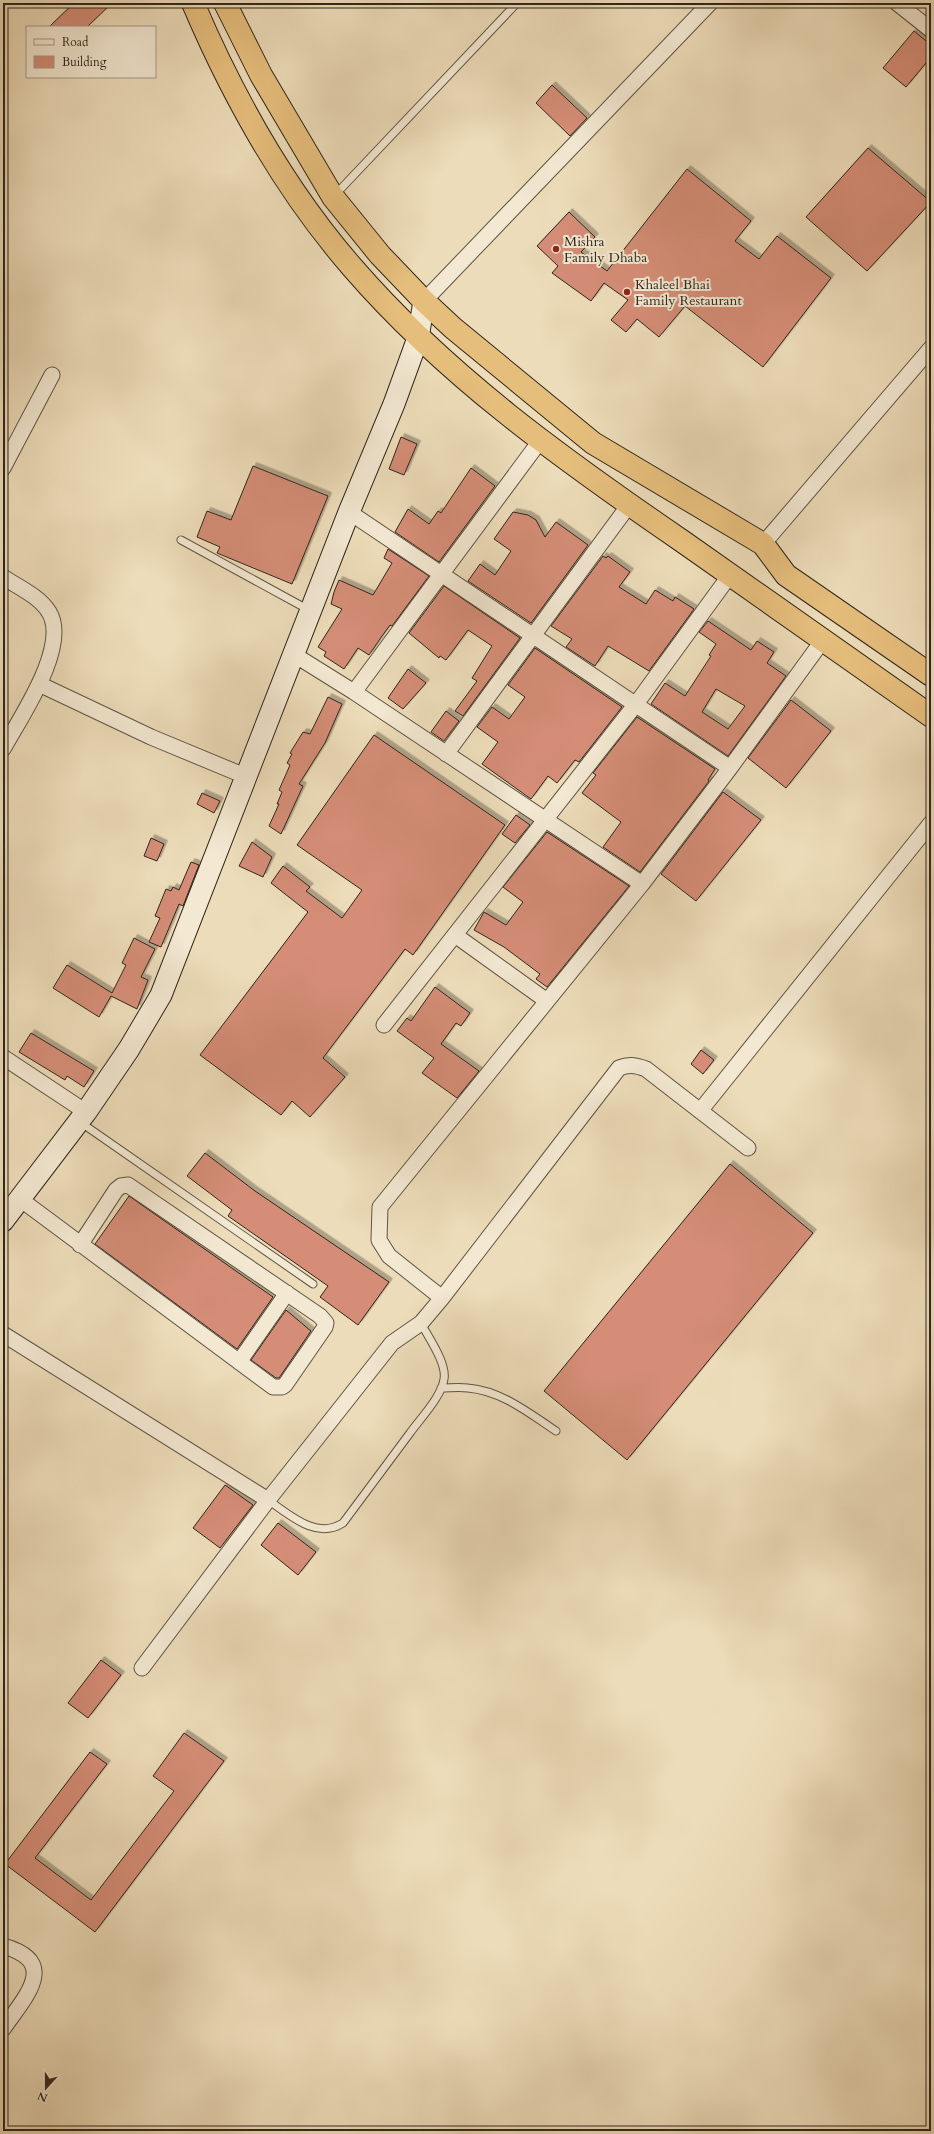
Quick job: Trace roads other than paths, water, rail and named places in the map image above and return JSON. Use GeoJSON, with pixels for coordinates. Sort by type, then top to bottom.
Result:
{"type":"FeatureCollection","features":[{"type":"Feature","properties":{"kind":"highway"},"geometry":{"type":"LineString","coordinates":[[193,3],[231,86],[293,191],[351,267],[418,338],[540,441],[931,716]]}},
{"type":"Feature","properties":{"kind":"highway"},"geometry":{"type":"LineString","coordinates":[[225,3],[261,75],[332,197],[380,255],[424,301],[454,328],[593,443],[763,544],[786,575],[931,675]]}},
{"type":"Feature","properties":{"kind":"main road"},"geometry":{"type":"LineString","coordinates":[[3,1221],[82,1116],[129,1049],[160,995],[349,512],[394,404],[418,338],[424,301]]}},
{"type":"Feature","properties":{"kind":"street"},"geometry":{"type":"LineString","coordinates":[[424,301],[710,3]]}},
{"type":"Feature","properties":{"kind":"street"},"geometry":{"type":"LineString","coordinates":[[897,3],[931,30]]}},
{"type":"Feature","properties":{"kind":"street"},"geometry":{"type":"LineString","coordinates":[[763,544],[931,348]]}},
{"type":"Feature","properties":{"kind":"street"},"geometry":{"type":"LineString","coordinates":[[3,468],[52,375]]}},
{"type":"Feature","properties":{"kind":"street"},"geometry":{"type":"LineString","coordinates":[[354,692],[440,573],[540,441]]}},
{"type":"Feature","properties":{"kind":"street"},"geometry":{"type":"LineString","coordinates":[[446,754],[630,505]]}},
{"type":"Feature","properties":{"kind":"street"},"geometry":{"type":"LineString","coordinates":[[349,512],[730,768]]}},
{"type":"Feature","properties":{"kind":"street"},"geometry":{"type":"LineString","coordinates":[[384,1024],[636,704],[730,574]]}},
{"type":"Feature","properties":{"kind":"street"},"geometry":{"type":"LineString","coordinates":[[3,577],[39,600],[49,612],[53,622],[51,652],[39,684],[3,749]]}},
{"type":"Feature","properties":{"kind":"street"},"geometry":{"type":"LineString","coordinates":[[442,1298],[389,1256],[379,1240],[380,1207],[642,884],[730,768],[823,640]]}},
{"type":"Feature","properties":{"kind":"street"},"geometry":{"type":"LineString","coordinates":[[293,654],[354,692],[642,884]]}},
{"type":"Feature","properties":{"kind":"street"},"geometry":{"type":"LineString","coordinates":[[39,684],[151,737],[245,776]]}},
{"type":"Feature","properties":{"kind":"street"},"geometry":{"type":"LineString","coordinates":[[700,1111],[931,823]]}},
{"type":"Feature","properties":{"kind":"street"},"geometry":{"type":"LineString","coordinates":[[455,935],[546,1001]]}},
{"type":"Feature","properties":{"kind":"street"},"geometry":{"type":"LineString","coordinates":[[3,1057],[82,1116]]}},
{"type":"Feature","properties":{"kind":"street"},"geometry":{"type":"LineString","coordinates":[[142,1668],[268,1500],[392,1343],[421,1323],[442,1298],[619,1068],[628,1064],[646,1069],[748,1148]]}},
{"type":"Feature","properties":{"kind":"street"},"geometry":{"type":"LineString","coordinates":[[20,1199],[80,1245],[274,1387],[282,1387],[326,1323],[324,1319],[287,1293],[128,1185],[121,1186],[116,1190],[80,1245]]}},
{"type":"Feature","properties":{"kind":"street"},"geometry":{"type":"LineString","coordinates":[[239,1362],[287,1293]]}},
{"type":"Feature","properties":{"kind":"street"},"geometry":{"type":"LineString","coordinates":[[3,1334],[268,1500]]}},
{"type":"Feature","properties":{"kind":"street"},"geometry":{"type":"LineString","coordinates":[[3,1946],[24,1954],[32,1962],[34,1970],[32,1986],[3,2029]]}},
{"type":"Feature","properties":{"kind":"lane"},"geometry":{"type":"LineString","coordinates":[[332,197],[517,3]]}},
{"type":"Feature","properties":{"kind":"lane"},"geometry":{"type":"LineString","coordinates":[[181,540],[311,612]]}},
{"type":"Feature","properties":{"kind":"lane"},"geometry":{"type":"LineString","coordinates":[[82,1116],[313,1284]]}},
{"type":"Feature","properties":{"kind":"lane"},"geometry":{"type":"LineString","coordinates":[[268,1500],[302,1523],[314,1528],[335,1528],[343,1523],[428,1410],[441,1388],[444,1379],[444,1371],[439,1356],[421,1323]]}},
{"type":"Feature","properties":{"kind":"lane"},"geometry":{"type":"LineString","coordinates":[[441,1388],[468,1388],[491,1393],[509,1400],[556,1431]]}},
{"type":"Feature","properties":{"kind":"place","name":"Mishra Family Dhaba"},"geometry":{"type":"Point","coordinates":[556,249]}},
{"type":"Feature","properties":{"kind":"place","name":"Khaleel Bhai Family Restaurant"},"geometry":{"type":"Point","coordinates":[627,292]}}]}
